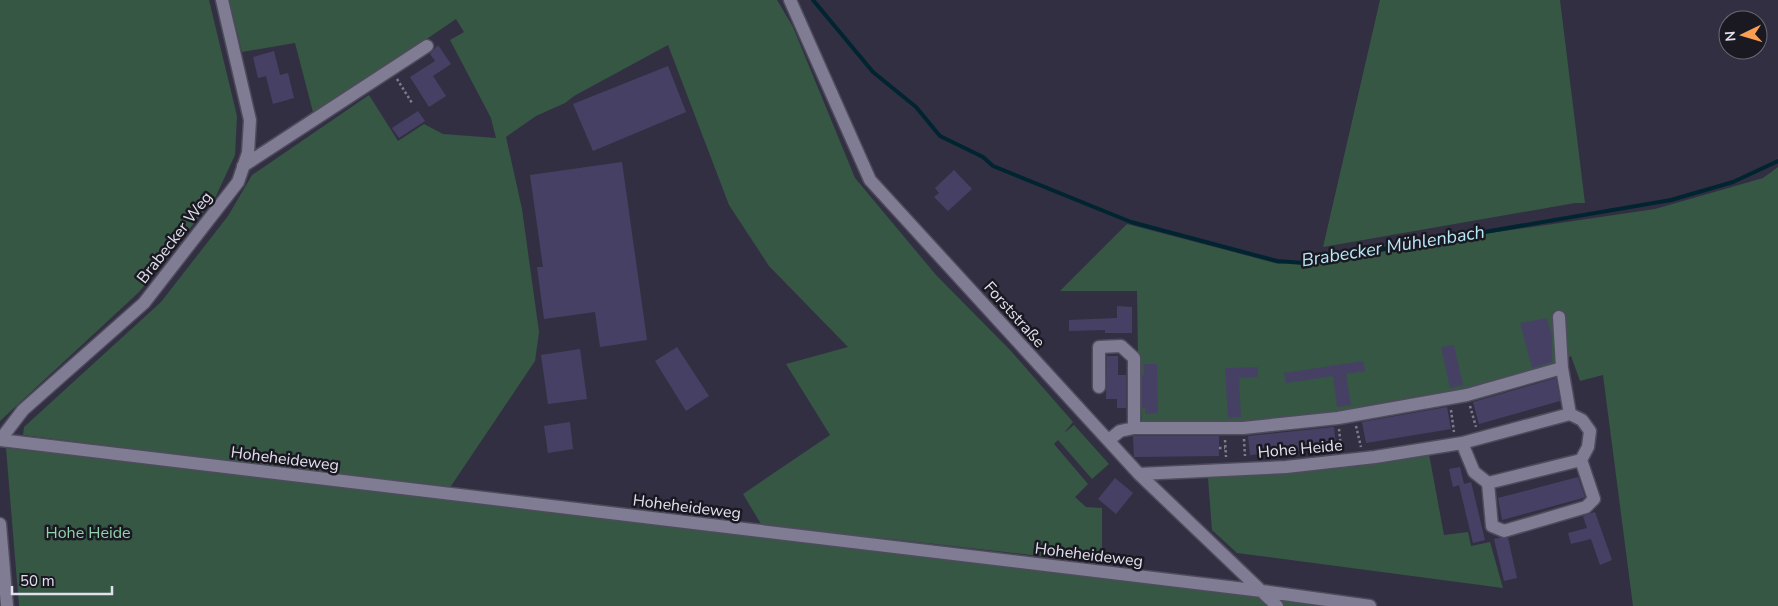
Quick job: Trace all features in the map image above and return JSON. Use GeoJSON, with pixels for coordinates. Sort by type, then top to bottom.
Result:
{"type":"FeatureCollection","features":[{"type":"Feature","properties":{"kind":"street","name":"Brabecker Weg"},"geometry":{"type":"LineString","coordinates":[[0,440],[23,410],[144,303],[238,182],[248,153],[250,120],[222,0]]}},
{"type":"Feature","properties":{"kind":"street","name":"Forststraße"},"geometry":{"type":"LineString","coordinates":[[790,0],[870,180],[1139,474],[1278,606]]}},
{"type":"Feature","properties":{"kind":"street"},"geometry":{"type":"LineString","coordinates":[[243,166],[427,46]]}},
{"type":"Feature","properties":{"kind":"street"},"geometry":{"type":"LineString","coordinates":[[1459,443],[1474,472],[1488,483],[1492,526],[1504,531],[1586,507],[1594,499],[1581,460],[1588,447],[1590,431],[1582,420],[1570,414],[1562,368],[1559,317]]}},
{"type":"Feature","properties":{"kind":"street"},"geometry":{"type":"LineString","coordinates":[[1099,387],[1099,347],[1121,346],[1134,358],[1134,428]]}},
{"type":"Feature","properties":{"kind":"street"},"geometry":{"type":"LineString","coordinates":[[1109,440],[1120,431],[1134,428],[1243,428],[1338,418],[1467,395],[1562,368]]}},
{"type":"Feature","properties":{"kind":"street","name":"Hohe Heide"},"geometry":{"type":"LineString","coordinates":[[1139,474],[1286,467],[1364,458],[1459,443],[1570,414]]}},
{"type":"Feature","properties":{"kind":"street","name":"Hoheheideweg"},"geometry":{"type":"LineString","coordinates":[[0,440],[1262,591],[1370,606]]}},
{"type":"Feature","properties":{"kind":"street"},"geometry":{"type":"LineString","coordinates":[[1488,483],[1581,460]]}},
{"type":"Feature","properties":{"kind":"street"},"geometry":{"type":"LineString","coordinates":[[0,524],[8,606]]}},
{"type":"Feature","properties":{"kind":"path"},"geometry":{"type":"LineString","coordinates":[[392,69],[412,103]]}},
{"type":"Feature","properties":{"kind":"path"},"geometry":{"type":"LineString","coordinates":[[1467,395],[1479,438]]}},
{"type":"Feature","properties":{"kind":"path"},"geometry":{"type":"LineString","coordinates":[[1449,399],[1450,420],[1459,443]]}},
{"type":"Feature","properties":{"kind":"path"},"geometry":{"type":"LineString","coordinates":[[1473,416],[1477,414]]}},
{"type":"Feature","properties":{"kind":"path"},"geometry":{"type":"LineString","coordinates":[[1354,415],[1364,458]]}},
{"type":"Feature","properties":{"kind":"path"},"geometry":{"type":"LineString","coordinates":[[1338,418],[1342,461]]}},
{"type":"Feature","properties":{"kind":"path"},"geometry":{"type":"LineString","coordinates":[[1225,428],[1226,470]]}},
{"type":"Feature","properties":{"kind":"path"},"geometry":{"type":"LineString","coordinates":[[1243,428],[1246,469]]}},
{"type":"Feature","properties":{"kind":"path"},"geometry":{"type":"LineString","coordinates":[[1359,436],[1364,435]]}},
{"type":"Feature","properties":{"kind":"path"},"geometry":{"type":"LineString","coordinates":[[1335,439],[1340,438]]}},
{"type":"Feature","properties":{"kind":"path"},"geometry":{"type":"LineString","coordinates":[[1244,447],[1249,447]]}},
{"type":"Feature","properties":{"kind":"path"},"geometry":{"type":"LineString","coordinates":[[1219,448],[1225,448]]}},
{"type":"Feature","properties":{"kind":"green space"},"geometry":{"type":"Polygon","coordinates":[[[0,0],[209,0],[237,116],[235,155],[216,196],[139,292],[0,421],[0,0]]]}},
{"type":"Feature","properties":{"kind":"green space"},"geometry":{"type":"Polygon","coordinates":[[[229,0],[777,0],[793,27],[855,178],[936,275],[1010,350],[1073,422],[1064,433],[1074,425],[1109,464],[1092,479],[1058,440],[1054,444],[1088,484],[1075,497],[1086,507],[1102,508],[1102,563],[882,538],[764,529],[743,494],[830,435],[786,364],[848,347],[769,266],[729,205],[668,45],[574,96],[565,103],[536,116],[506,137],[522,209],[539,332],[535,361],[449,489],[23,435],[24,427],[161,302],[228,216],[252,175],[369,95],[398,141],[424,124],[443,134],[496,138],[491,118],[450,40],[464,32],[456,19],[314,116],[295,43],[242,52],[229,0]]]}},
{"type":"Feature","properties":{"kind":"green space"},"geometry":{"type":"Polygon","coordinates":[[[1380,0],[1560,0],[1585,203],[1575,203],[1323,247],[1380,0]]]}},
{"type":"Feature","properties":{"kind":"green space"},"geometry":{"type":"Polygon","coordinates":[[[1778,167],[1778,606],[1633,606],[1603,375],[1580,381],[1571,356],[1533,374],[1448,397],[1336,414],[1229,424],[1142,424],[1137,291],[1060,291],[1127,224],[1279,264],[1655,209],[1763,178],[1778,167]]]}},
{"type":"Feature","properties":{"kind":"green space","name":"Hohe Heide"},"geometry":{"type":"Polygon","coordinates":[[[6,448],[1262,591],[1374,606],[19,606],[6,448]]]}},
{"type":"Feature","properties":{"kind":"green space"},"geometry":{"type":"Polygon","coordinates":[[[1429,454],[1444,535],[1468,532],[1471,546],[1490,542],[1503,588],[1237,553],[1212,530],[1208,478],[1359,466],[1429,454]]]}},
{"type":"Feature","properties":{"kind":"building"},"geometry":{"type":"Polygon","coordinates":[[[438,45],[451,64],[433,76],[446,96],[429,107],[410,77],[435,61],[430,54],[438,45]]]}},
{"type":"Feature","properties":{"kind":"building"},"geometry":{"type":"Polygon","coordinates":[[[274,51],[280,75],[288,73],[294,98],[273,104],[266,76],[258,78],[253,57],[274,51]]]}},
{"type":"Feature","properties":{"kind":"building"},"geometry":{"type":"Polygon","coordinates":[[[668,66],[686,112],[593,151],[573,104],[668,66]]]}},
{"type":"Feature","properties":{"kind":"building"},"geometry":{"type":"Polygon","coordinates":[[[418,111],[425,121],[399,138],[392,128],[418,111]]]}},
{"type":"Feature","properties":{"kind":"building"},"geometry":{"type":"Polygon","coordinates":[[[622,162],[647,340],[600,347],[595,312],[544,319],[537,267],[543,267],[530,175],[622,162]]]}},
{"type":"Feature","properties":{"kind":"building"},"geometry":{"type":"Polygon","coordinates":[[[954,170],[972,189],[948,211],[934,197],[939,193],[935,188],[954,170]]]}},
{"type":"Feature","properties":{"kind":"building"},"geometry":{"type":"Polygon","coordinates":[[[1117,306],[1132,307],[1132,333],[1105,333],[1105,330],[1069,331],[1069,320],[1117,318],[1117,306]]]}},
{"type":"Feature","properties":{"kind":"building"},"geometry":{"type":"Polygon","coordinates":[[[1547,318],[1552,337],[1552,362],[1532,368],[1520,323],[1547,318]]]}},
{"type":"Feature","properties":{"kind":"building"},"geometry":{"type":"Polygon","coordinates":[[[1454,345],[1463,385],[1450,388],[1441,347],[1454,345]]]}},
{"type":"Feature","properties":{"kind":"building"},"geometry":{"type":"Polygon","coordinates":[[[677,347],[709,396],[686,411],[655,361],[677,347]]]}},
{"type":"Feature","properties":{"kind":"building"},"geometry":{"type":"Polygon","coordinates":[[[580,349],[587,399],[548,404],[541,355],[580,349]]]}},
{"type":"Feature","properties":{"kind":"building"},"geometry":{"type":"Polygon","coordinates":[[[1107,356],[1118,356],[1118,375],[1126,375],[1126,408],[1117,408],[1117,399],[1106,399],[1107,356]]]}},
{"type":"Feature","properties":{"kind":"building"},"geometry":{"type":"Polygon","coordinates":[[[1363,361],[1365,371],[1346,374],[1351,405],[1337,407],[1333,376],[1286,383],[1284,373],[1363,361]]]}},
{"type":"Feature","properties":{"kind":"building"},"geometry":{"type":"Polygon","coordinates":[[[1144,364],[1157,364],[1158,413],[1145,414],[1145,408],[1142,408],[1144,364]]]}},
{"type":"Feature","properties":{"kind":"building"},"geometry":{"type":"Polygon","coordinates":[[[1258,367],[1258,377],[1239,378],[1241,417],[1228,418],[1225,368],[1258,367]]]}},
{"type":"Feature","properties":{"kind":"building"},"geometry":{"type":"Polygon","coordinates":[[[1556,378],[1560,401],[1479,424],[1473,402],[1556,378]]]}},
{"type":"Feature","properties":{"kind":"building"},"geometry":{"type":"Polygon","coordinates":[[[1447,407],[1451,429],[1366,443],[1362,422],[1447,407]]]}},
{"type":"Feature","properties":{"kind":"building"},"geometry":{"type":"Polygon","coordinates":[[[570,422],[573,449],[548,453],[544,426],[570,422]]]}},
{"type":"Feature","properties":{"kind":"building"},"geometry":{"type":"Polygon","coordinates":[[[1334,427],[1336,447],[1250,455],[1248,436],[1334,427]]]}},
{"type":"Feature","properties":{"kind":"building"},"geometry":{"type":"Polygon","coordinates":[[[1133,436],[1219,436],[1219,456],[1134,457],[1133,436]]]}},
{"type":"Feature","properties":{"kind":"building"},"geometry":{"type":"Polygon","coordinates":[[[1460,467],[1464,484],[1471,482],[1485,540],[1473,543],[1459,485],[1453,487],[1449,469],[1460,467]]]}},
{"type":"Feature","properties":{"kind":"building"},"geometry":{"type":"Polygon","coordinates":[[[1578,477],[1585,497],[1502,520],[1498,498],[1578,477]]]}},
{"type":"Feature","properties":{"kind":"building"},"geometry":{"type":"Polygon","coordinates":[[[1115,478],[1133,493],[1116,514],[1098,499],[1115,478]]]}},
{"type":"Feature","properties":{"kind":"building"},"geometry":{"type":"Polygon","coordinates":[[[1595,512],[1612,560],[1600,565],[1591,539],[1571,544],[1568,533],[1587,528],[1583,516],[1595,512]]]}},
{"type":"Feature","properties":{"kind":"building"},"geometry":{"type":"Polygon","coordinates":[[[1508,538],[1517,578],[1504,581],[1494,539],[1508,538]]]}},
{"type":"Feature","properties":{"kind":"waterway","name":"Brabecker Mühlenbach"},"geometry":{"type":"LineString","coordinates":[[813,0],[873,72],[916,107],[940,136],[983,157],[993,166],[1131,222],[1277,261],[1304,263],[1671,200],[1733,182],[1778,161]]}}]}
